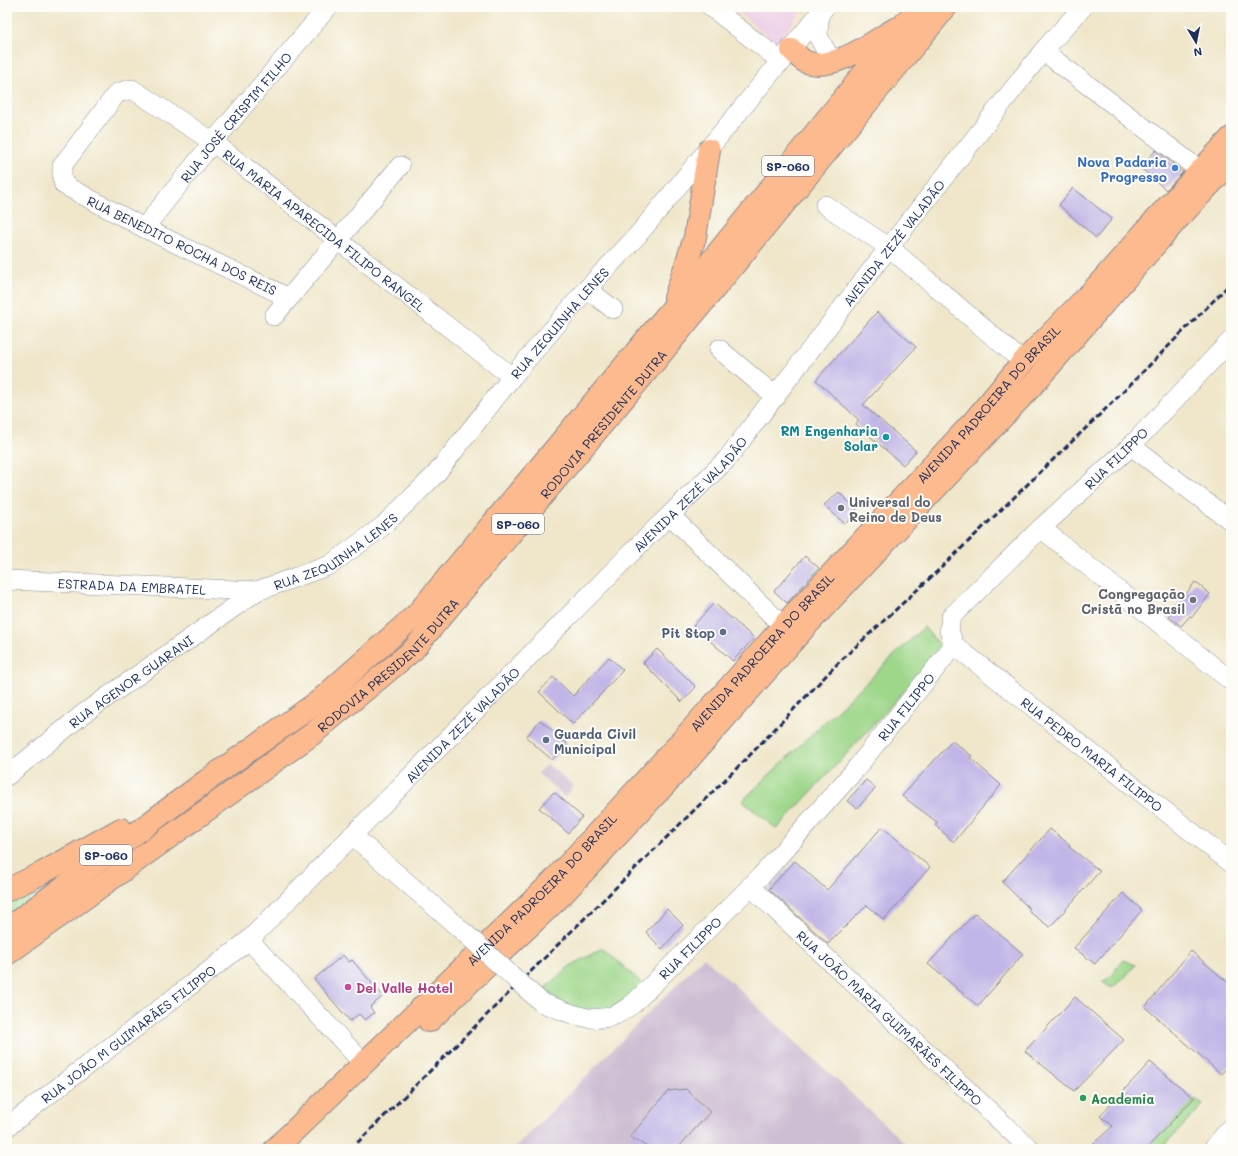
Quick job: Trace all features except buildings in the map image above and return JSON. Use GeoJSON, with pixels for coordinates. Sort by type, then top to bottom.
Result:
{"type":"FeatureCollection","features":[{"type":"Feature","properties":{"kind":"main road","name":"RODOVIA PRESIDENTE DUTRA"},"geometry":{"type":"LineString","coordinates":[[7,954],[63,912],[311,735],[413,650],[646,372],[946,7]]}},
{"type":"Feature","properties":{"kind":"main road"},"geometry":{"type":"LineString","coordinates":[[787,56],[806,62],[824,63],[841,60],[912,14]]}},
{"type":"Feature","properties":{"kind":"main road","name":"RODOVIA PRESIDENTE DUTRA"},"geometry":{"type":"LineString","coordinates":[[7,929],[206,781],[319,701],[417,614],[671,310],[912,14]]}},
{"type":"Feature","properties":{"kind":"main road","name":"AVENIDA PADROEIRA DO BRASIL"},"geometry":{"type":"LineString","coordinates":[[294,1149],[562,895],[687,761],[808,624],[1035,382],[1174,222],[1221,171],[1231,138]]}},
{"type":"Feature","properties":{"kind":"main road"},"geometry":{"type":"LineString","coordinates":[[671,310],[695,237],[709,150]]}},
{"type":"Feature","properties":{"kind":"main road","name":"AVENIDA PADROEIRA DO BRASIL"},"geometry":{"type":"LineString","coordinates":[[275,1149],[551,883],[784,626],[972,422],[1019,367],[1096,287],[1156,219],[1221,171]]}},
{"type":"Feature","properties":{"kind":"main road"},"geometry":{"type":"LineString","coordinates":[[1019,367],[1021,384],[1035,382]]}},
{"type":"Feature","properties":{"kind":"main road"},"geometry":{"type":"LineString","coordinates":[[7,890],[42,873],[206,781]]}},
{"type":"Feature","properties":{"kind":"main road"},"geometry":{"type":"LineString","coordinates":[[7,968],[63,912]]}},
{"type":"Feature","properties":{"kind":"street","name":"RUA JOSÉ CRISPIM FILHO"},"geometry":{"type":"LineString","coordinates":[[144,228],[213,142],[328,7]]}},
{"type":"Feature","properties":{"kind":"street"},"geometry":{"type":"LineString","coordinates":[[711,7],[787,56]]}},
{"type":"Feature","properties":{"kind":"street","name":"AVENIDA ZEZÉ VALADÃO"},"geometry":{"type":"LineString","coordinates":[[249,940],[627,557],[671,516],[688,495],[727,459],[1043,51],[1083,7]]}},
{"type":"Feature","properties":{"kind":"street"},"geometry":{"type":"LineString","coordinates":[[822,11],[818,36],[828,55],[841,60]]}},
{"type":"Feature","properties":{"kind":"street","name":"RUA ZEQUINHA LENES"},"geometry":{"type":"LineString","coordinates":[[257,591],[330,565],[384,526],[436,475],[512,377],[587,289],[637,236],[787,56],[822,11]]}},
{"type":"Feature","properties":{"kind":"street"},"geometry":{"type":"LineString","coordinates":[[1043,51],[1221,171]]}},
{"type":"Feature","properties":{"kind":"street","name":"RUA MARIA APARECIDA FILIPO RANGEL"},"geometry":{"type":"LineString","coordinates":[[132,89],[213,142],[512,377]]}},
{"type":"Feature","properties":{"kind":"street","name":"RUA BENEDITO ROCHA DOS REIS"},"geometry":{"type":"LineString","coordinates":[[132,89],[117,93],[62,166],[64,186],[144,228],[289,298]]}},
{"type":"Feature","properties":{"kind":"street","name":"RUA BENEDITO ROCHA DOS REIS"},"geometry":{"type":"LineString","coordinates":[[274,316],[400,166]]}},
{"type":"Feature","properties":{"kind":"street"},"geometry":{"type":"LineString","coordinates":[[825,205],[890,248],[1019,367]]}},
{"type":"Feature","properties":{"kind":"street"},"geometry":{"type":"LineString","coordinates":[[587,289],[613,309]]}},
{"type":"Feature","properties":{"kind":"street","name":"RUA FILIPPO"},"geometry":{"type":"LineString","coordinates":[[352,836],[458,927],[542,1003],[584,1018],[596,1019],[615,1015],[634,1003],[750,886],[855,770],[954,645],[949,630],[952,616],[1042,528],[1131,446],[1229,346]]}},
{"type":"Feature","properties":{"kind":"street"},"geometry":{"type":"LineString","coordinates":[[719,349],[776,397]]}},
{"type":"Feature","properties":{"kind":"street"},"geometry":{"type":"LineString","coordinates":[[1131,446],[1231,521]]}},
{"type":"Feature","properties":{"kind":"street"},"geometry":{"type":"LineString","coordinates":[[671,516],[784,626]]}},
{"type":"Feature","properties":{"kind":"street"},"geometry":{"type":"LineString","coordinates":[[1042,528],[1231,681]]}},
{"type":"Feature","properties":{"kind":"street","name":"ESTRADA DA EMBRATEL"},"geometry":{"type":"LineString","coordinates":[[7,580],[257,591]]}},
{"type":"Feature","properties":{"kind":"street","name":"RUA AGENOR GUARANI"},"geometry":{"type":"LineString","coordinates":[[7,776],[83,714],[257,591]]}},
{"type":"Feature","properties":{"kind":"street","name":"RUA PEDRO MARIA FILIPPO"},"geometry":{"type":"LineString","coordinates":[[954,645],[1228,854]]}},
{"type":"Feature","properties":{"kind":"street","name":"RUA JOÃO MARIA GUIMARÃES FILIPPO"},"geometry":{"type":"LineString","coordinates":[[750,886],[1030,1149]]}},
{"type":"Feature","properties":{"kind":"street"},"geometry":{"type":"LineString","coordinates":[[249,940],[363,1063]]}},
{"type":"Feature","properties":{"kind":"street","name":"RUA JOÃO M GUIMARÃES FILIPPO"},"geometry":{"type":"LineString","coordinates":[[7,1127],[249,940]]}},
{"type":"Feature","properties":{"kind":"street"},"geometry":{"type":"LineString","coordinates":[[1214,1149],[1231,1127]]}},
{"type":"Feature","properties":{"kind":"shaded area"},"geometry":{"type":"Polygon","coordinates":[[[733,7],[804,7],[776,44],[733,7]]]}},
{"type":"Feature","properties":{"kind":"shaded area"},"geometry":{"type":"Polygon","coordinates":[[[547,764],[574,786],[565,797],[538,774],[547,764]]]}},
{"type":"Feature","properties":{"kind":"shaded area"},"geometry":{"type":"Polygon","coordinates":[[[704,957],[911,1149],[514,1149],[704,957]]]}},
{"type":"Feature","properties":{"kind":"green space"},"geometry":{"type":"Polygon","coordinates":[[[924,627],[943,649],[777,829],[742,801],[924,627]]]}},
{"type":"Feature","properties":{"kind":"green space"},"geometry":{"type":"Polygon","coordinates":[[[60,878],[7,916],[7,905],[60,878]]]}},
{"type":"Feature","properties":{"kind":"green space"},"geometry":{"type":"Polygon","coordinates":[[[603,948],[645,986],[612,1012],[578,1014],[544,989],[570,966],[603,948]]]}},
{"type":"Feature","properties":{"kind":"green space"},"geometry":{"type":"Polygon","coordinates":[[[1123,960],[1135,965],[1125,977],[1112,988],[1102,982],[1109,978],[1123,960]]]}},
{"type":"Feature","properties":{"kind":"green space"},"geometry":{"type":"Polygon","coordinates":[[[1195,1099],[1203,1105],[1161,1149],[1146,1149],[1195,1099]]]}},
{"type":"Feature","properties":{"kind":"railway"},"geometry":{"type":"LineString","coordinates":[[351,1149],[748,757],[839,662],[942,567],[1118,397],[1231,283]]}},
{"type":"Feature","properties":{"kind":"place","name":"Nova Padaria Progresso"},"geometry":{"type":"Point","coordinates":[1175,168]}},
{"type":"Feature","properties":{"kind":"place","name":"RM Engenharia Solar"},"geometry":{"type":"Point","coordinates":[886,437]}},
{"type":"Feature","properties":{"kind":"place","name":"Universal do Reino de Deus"},"geometry":{"type":"Point","coordinates":[841,508]}},
{"type":"Feature","properties":{"kind":"place","name":"Congregação Cristã no Brasil"},"geometry":{"type":"Point","coordinates":[1193,600]}},
{"type":"Feature","properties":{"kind":"place","name":"Pit Stop"},"geometry":{"type":"Point","coordinates":[723,632]}},
{"type":"Feature","properties":{"kind":"place","name":"Guarda Civil Municipal"},"geometry":{"type":"Point","coordinates":[546,740]}},
{"type":"Feature","properties":{"kind":"place","name":"Del Valle Hotel"},"geometry":{"type":"Point","coordinates":[348,987]}},
{"type":"Feature","properties":{"kind":"place","name":"Academia"},"geometry":{"type":"Point","coordinates":[1083,1098]}}]}
